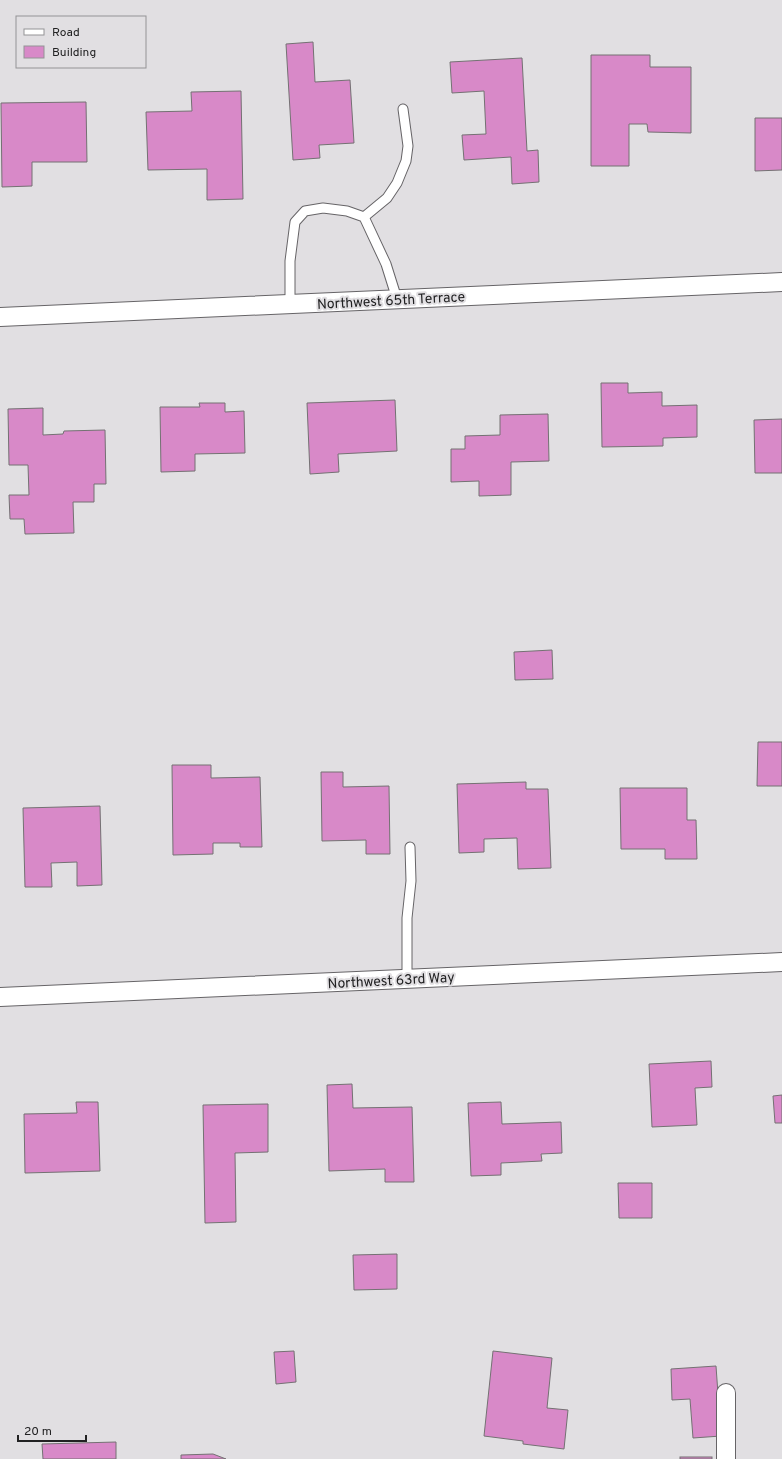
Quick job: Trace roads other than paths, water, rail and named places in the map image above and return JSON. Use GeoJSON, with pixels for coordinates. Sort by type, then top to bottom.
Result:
{"type":"FeatureCollection","features":[{"type":"Feature","properties":{"kind":"street","name":"Northwest 65th Terrace"},"geometry":{"type":"LineString","coordinates":[[0,317],[782,282]]}},
{"type":"Feature","properties":{"kind":"street","name":"Northwest 63rd Way"},"geometry":{"type":"LineString","coordinates":[[0,997],[782,962]]}},
{"type":"Feature","properties":{"kind":"street"},"geometry":{"type":"LineString","coordinates":[[726,1393],[726,1459]]}},
{"type":"Feature","properties":{"kind":"lane"},"geometry":{"type":"LineString","coordinates":[[364,217],[387,198],[397,183],[406,161],[408,146],[403,109]]}},
{"type":"Feature","properties":{"kind":"lane"},"geometry":{"type":"LineString","coordinates":[[290,304],[290,261],[295,222],[305,211],[323,208],[347,211],[364,217],[386,264],[397,299]]}},
{"type":"Feature","properties":{"kind":"lane"},"geometry":{"type":"LineString","coordinates":[[407,979],[407,918],[410,881],[410,847]]}}]}
